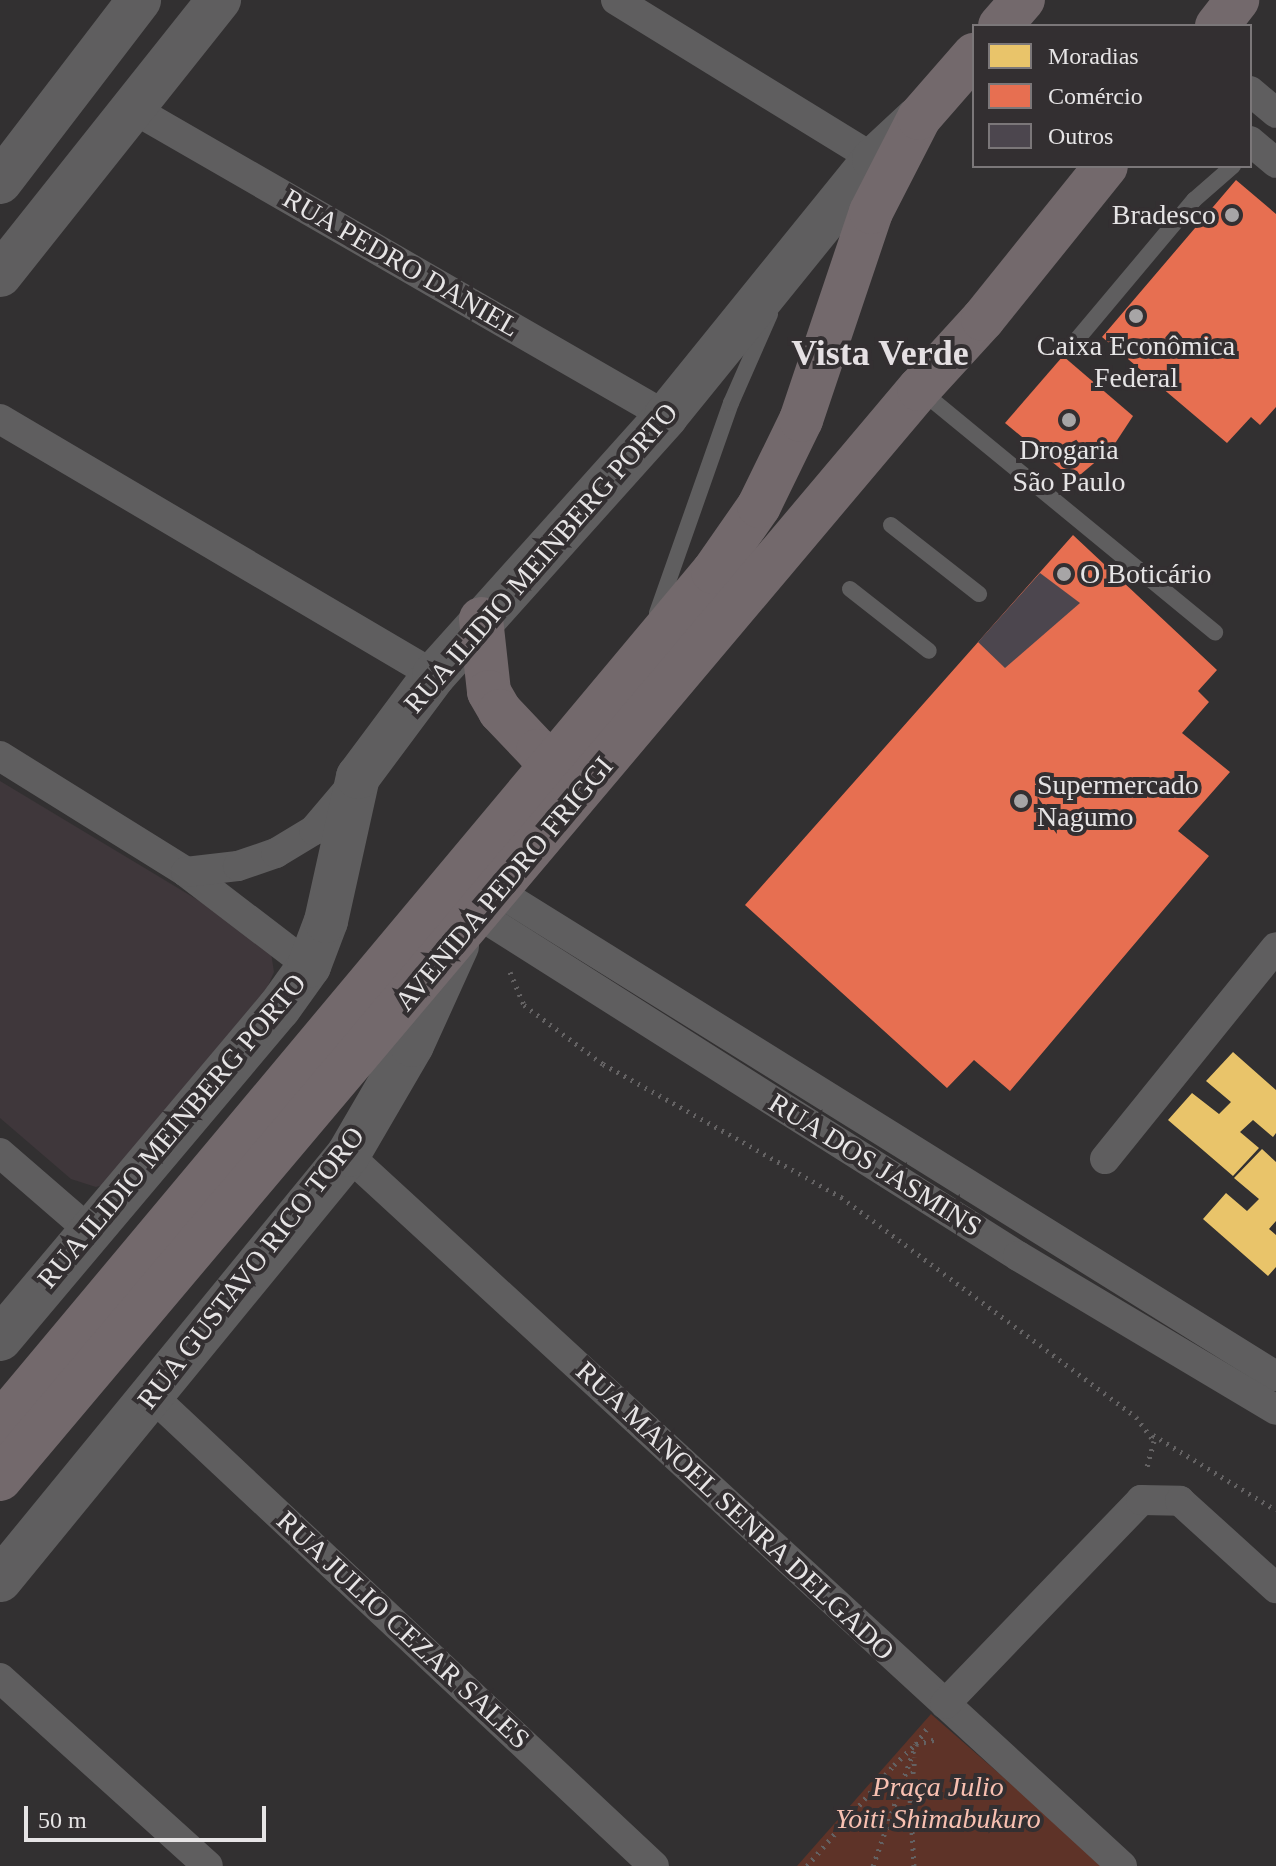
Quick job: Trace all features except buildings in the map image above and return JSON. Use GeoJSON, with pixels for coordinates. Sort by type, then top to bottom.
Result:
{"type":"FeatureCollection","features":[{"type":"Feature","properties":{"kind":"main road"},"geometry":{"type":"LineString","coordinates":[[0,182],[139,0]]}},
{"type":"Feature","properties":{"kind":"main road"},"geometry":{"type":"LineString","coordinates":[[0,275],[135,110],[219,0]]}},
{"type":"Feature","properties":{"kind":"main road"},"geometry":{"type":"LineString","coordinates":[[1002,24],[1023,0]]}},
{"type":"Feature","properties":{"kind":"main road"},"geometry":{"type":"LineString","coordinates":[[1219,24],[1237,0]]}},
{"type":"Feature","properties":{"kind":"main road","name":"AVENIDA PEDRO FRIGGI"},"geometry":{"type":"LineString","coordinates":[[0,1424],[638,661],[759,506],[801,420],[871,212],[919,118],[972,57]]}},
{"type":"Feature","properties":{"kind":"main road","name":"RUA ILIDIO MEINBERG PORTO"},"geometry":{"type":"LineString","coordinates":[[0,1339],[89,1230],[270,1020],[309,966],[326,921],[358,777],[434,675],[666,416],[874,159],[919,118]]}},
{"type":"Feature","properties":{"kind":"main road","name":"AVENIDA PEDRO FRIGGI"},"geometry":{"type":"LineString","coordinates":[[0,1479],[919,389],[1008,289],[1104,168]]}},
{"type":"Feature","properties":{"kind":"main road"},"geometry":{"type":"LineString","coordinates":[[481,619],[489,692],[521,737],[554,758],[603,766]]}},
{"type":"Feature","properties":{"kind":"main road","name":"RUA GUSTAVO RICO TORO"},"geometry":{"type":"LineString","coordinates":[[0,1580],[348,1155],[412,1045],[479,912]]}},
{"type":"Feature","properties":{"kind":"street"},"geometry":{"type":"LineString","coordinates":[[616,0],[874,159]]}},
{"type":"Feature","properties":{"kind":"street"},"geometry":{"type":"LineString","coordinates":[[1252,93],[1276,113]]}},
{"type":"Feature","properties":{"kind":"street","name":"RUA PEDRO DANIEL"},"geometry":{"type":"LineString","coordinates":[[135,110],[666,416]]}},
{"type":"Feature","properties":{"kind":"street"},"geometry":{"type":"LineString","coordinates":[[0,419],[434,675]]}},
{"type":"Feature","properties":{"kind":"street"},"geometry":{"type":"LineString","coordinates":[[0,756],[186,872],[309,966]]}},
{"type":"Feature","properties":{"kind":"street"},"geometry":{"type":"LineString","coordinates":[[186,872],[238,866],[276,853],[314,830],[358,777]]}},
{"type":"Feature","properties":{"kind":"street","name":"RUA DOS JASMINS"},"geometry":{"type":"LineString","coordinates":[[479,912],[1018,1256],[1276,1410]]}},
{"type":"Feature","properties":{"kind":"street","name":"RUA DOS JASMINS"},"geometry":{"type":"LineString","coordinates":[[479,912],[1276,1376]]}},
{"type":"Feature","properties":{"kind":"street"},"geometry":{"type":"LineString","coordinates":[[1105,1159],[1276,947]]}},
{"type":"Feature","properties":{"kind":"street"},"geometry":{"type":"LineString","coordinates":[[0,1153],[89,1230]]}},
{"type":"Feature","properties":{"kind":"street","name":"RUA MANOEL SENRA DELGADO"},"geometry":{"type":"LineString","coordinates":[[348,1155],[1122,1866]]}},
{"type":"Feature","properties":{"kind":"street","name":"RUA JULIO CEZAR SALES"},"geometry":{"type":"LineString","coordinates":[[151,1395],[654,1866]]}},
{"type":"Feature","properties":{"kind":"street"},"geometry":{"type":"LineString","coordinates":[[945,1704],[1141,1500],[1180,1501],[1276,1588]]}},
{"type":"Feature","properties":{"kind":"street"},"geometry":{"type":"LineString","coordinates":[[0,1678],[208,1866]]}},
{"type":"Feature","properties":{"kind":"lane"},"geometry":{"type":"LineString","coordinates":[[1074,343],[1194,200],[1231,168]]}},
{"type":"Feature","properties":{"kind":"lane"},"geometry":{"type":"LineString","coordinates":[[638,661],[731,403],[797,253]]}},
{"type":"Feature","properties":{"kind":"lane"},"geometry":{"type":"LineString","coordinates":[[919,389],[1215,632]]}},
{"type":"Feature","properties":{"kind":"lane"},"geometry":{"type":"LineString","coordinates":[[891,525],[979,594]]}},
{"type":"Feature","properties":{"kind":"lane"},"geometry":{"type":"LineString","coordinates":[[850,589],[929,651]]}},
{"type":"Feature","properties":{"kind":"path"},"geometry":{"type":"LineString","coordinates":[[519,940],[508,960],[524,1005],[603,1064],[841,1197],[1153,1434],[1276,1510]]}},
{"type":"Feature","properties":{"kind":"path"},"geometry":{"type":"LineString","coordinates":[[1141,1500],[1153,1434]]}},
{"type":"Feature","properties":{"kind":"path"},"geometry":{"type":"LineString","coordinates":[[807,1866],[916,1744],[937,1739],[949,1749]]}},
{"type":"Feature","properties":{"kind":"path"},"geometry":{"type":"LineString","coordinates":[[873,1866],[916,1744]]}},
{"type":"Feature","properties":{"kind":"path"},"geometry":{"type":"LineString","coordinates":[[914,1866],[910,1797],[916,1744]]}},
{"type":"Feature","properties":{"kind":"shaded area"},"geometry":{"type":"Polygon","coordinates":[[[0,781],[261,938],[271,953],[274,972],[264,995],[115,1181],[96,1187],[71,1179],[0,1118],[0,781]]]}},
{"type":"Feature","properties":{"kind":"green space","name":"Praça Julio Yoiti Shimabukuro"},"geometry":{"type":"Polygon","coordinates":[[[931,1714],[1105,1866],[797,1866],[931,1714]]]}},
{"type":"Feature","properties":{"kind":"place","name":"Bradesco"},"geometry":{"type":"Point","coordinates":[1232,215]}},
{"type":"Feature","properties":{"kind":"place","name":"Caixa Econômica Federal"},"geometry":{"type":"Point","coordinates":[1136,316]}},
{"type":"Feature","properties":{"kind":"place","name":"Drogaria São Paulo"},"geometry":{"type":"Point","coordinates":[1069,420]}},
{"type":"Feature","properties":{"kind":"place","name":"O Boticário"},"geometry":{"type":"Point","coordinates":[1064,574]}},
{"type":"Feature","properties":{"kind":"place","name":"Supermercado Nagumo"},"geometry":{"type":"Point","coordinates":[1021,801]}},
{"type":"Feature","properties":{"kind":"district","name":"Vista Verde"},"geometry":{"type":"Point","coordinates":[880,354]}}]}
